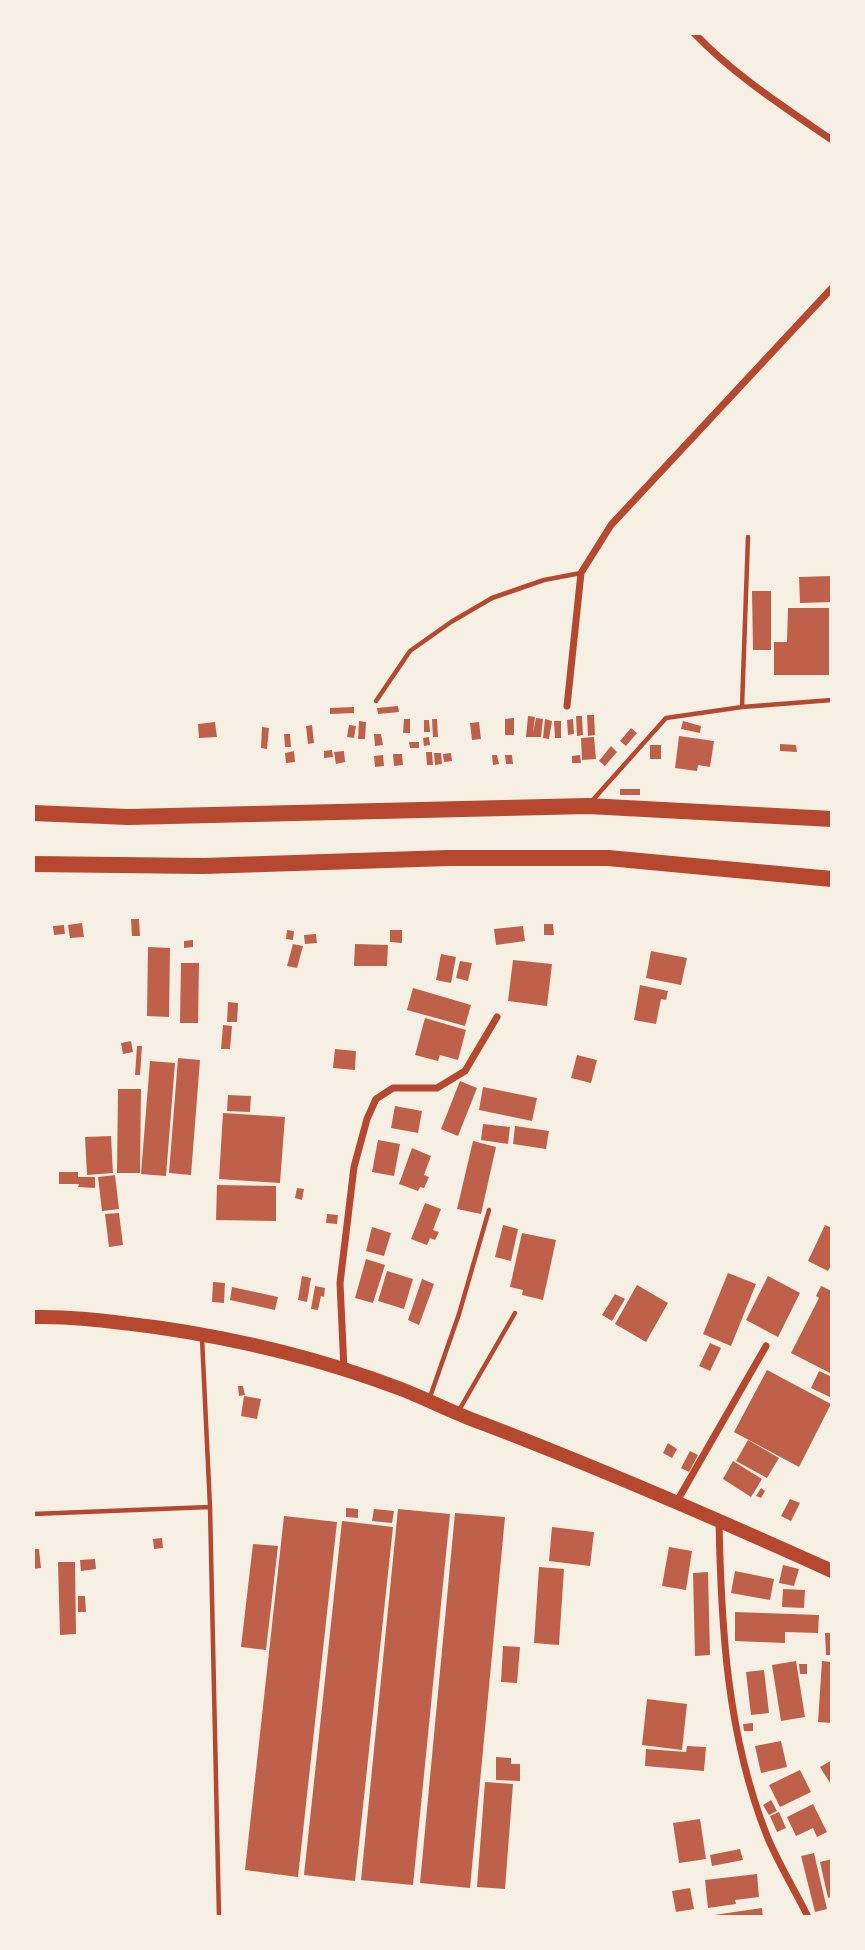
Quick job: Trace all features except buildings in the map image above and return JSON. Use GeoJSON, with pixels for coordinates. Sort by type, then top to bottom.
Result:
{"type":"FeatureCollection","features":[{"type":"Feature","properties":{"kind":"highway"},"geometry":{"type":"LineString","coordinates":[[33,813],[128,817],[588,806],[832,819]]}},
{"type":"Feature","properties":{"kind":"highway"},"geometry":{"type":"LineString","coordinates":[[33,864],[203,866],[448,858],[608,858],[832,879]]}},
{"type":"Feature","properties":{"kind":"highway"},"geometry":{"type":"LineString","coordinates":[[33,1317],[98,1319],[202,1334],[271,1348],[344,1370],[546,1448],[719,1520],[832,1571]]}},
{"type":"Feature","properties":{"kind":"street"},"geometry":{"type":"LineString","coordinates":[[694,33],[755,87],[832,140]]}},
{"type":"Feature","properties":{"kind":"street"},"geometry":{"type":"LineString","coordinates":[[567,706],[581,573],[611,524],[832,288]]}},
{"type":"Feature","properties":{"kind":"street"},"geometry":{"type":"LineString","coordinates":[[344,1370],[340,1283],[354,1167],[367,1119],[376,1099],[393,1088],[437,1088],[465,1071],[497,1017]]}},
{"type":"Feature","properties":{"kind":"street"},"geometry":{"type":"LineString","coordinates":[[676,1504],[765,1346]]}},
{"type":"Feature","properties":{"kind":"street"},"geometry":{"type":"LineString","coordinates":[[719,1520],[720,1615],[737,1742],[767,1837],[808,1917]]}},
{"type":"Feature","properties":{"kind":"lane"},"geometry":{"type":"LineString","coordinates":[[742,707],[748,537]]}},
{"type":"Feature","properties":{"kind":"lane"},"geometry":{"type":"LineString","coordinates":[[376,701],[410,651],[451,622],[492,598],[544,580],[581,573]]}},
{"type":"Feature","properties":{"kind":"lane"},"geometry":{"type":"LineString","coordinates":[[588,806],[666,718],[742,707],[832,700]]}},
{"type":"Feature","properties":{"kind":"lane"},"geometry":{"type":"LineString","coordinates":[[429,1401],[459,1314],[489,1210]]}},
{"type":"Feature","properties":{"kind":"lane"},"geometry":{"type":"LineString","coordinates":[[457,1413],[515,1313]]}},
{"type":"Feature","properties":{"kind":"lane"},"geometry":{"type":"LineString","coordinates":[[202,1334],[211,1507],[219,1917]]}},
{"type":"Feature","properties":{"kind":"lane"},"geometry":{"type":"LineString","coordinates":[[33,1514],[211,1507]]}}]}
